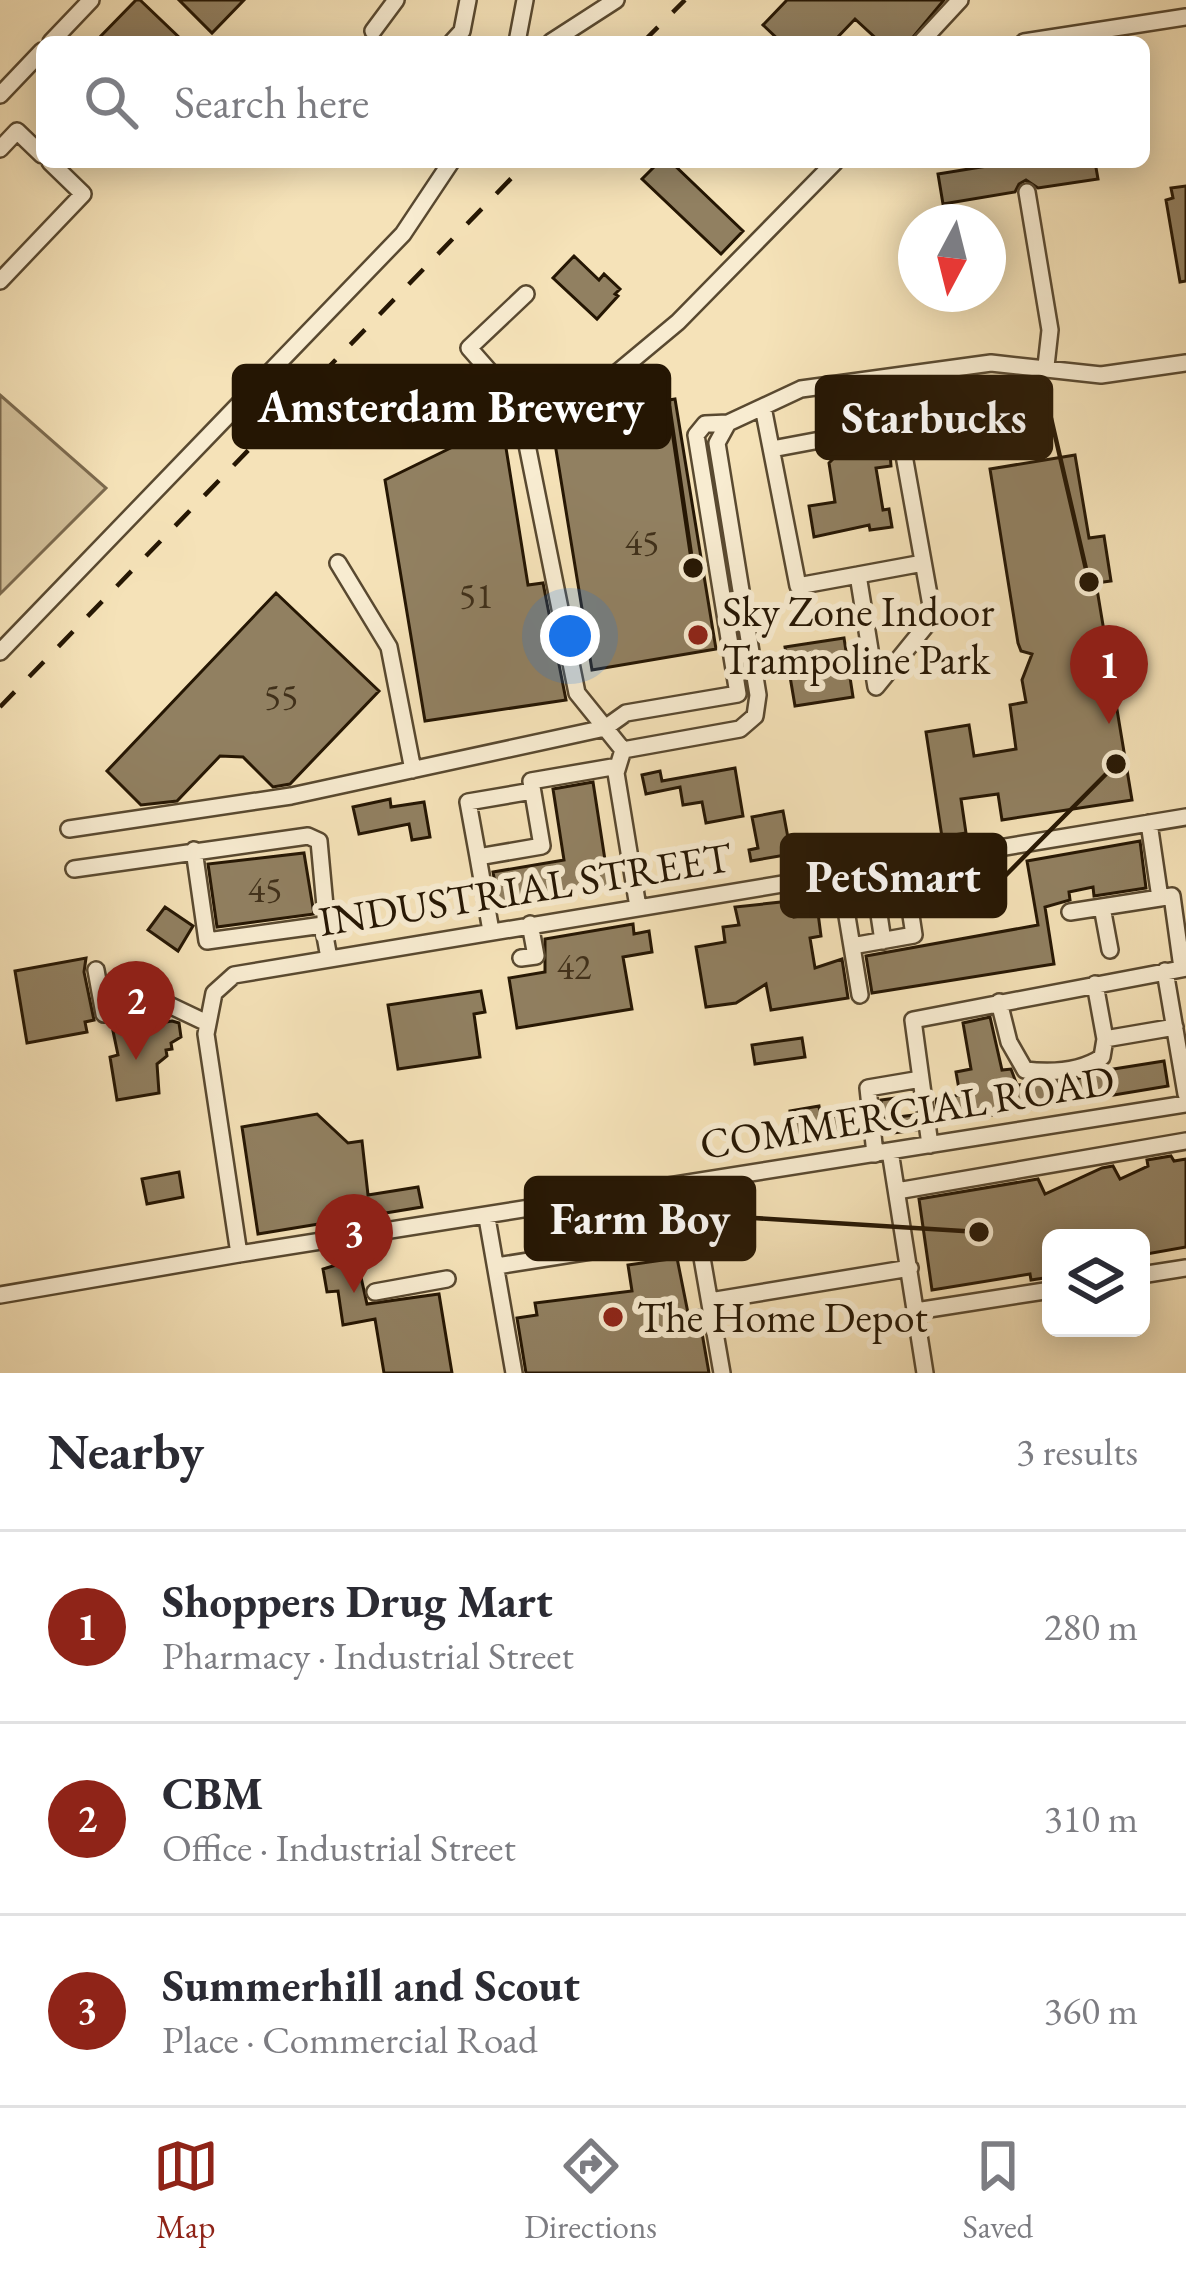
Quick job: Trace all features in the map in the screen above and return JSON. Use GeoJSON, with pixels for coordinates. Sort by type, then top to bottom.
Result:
{"type":"FeatureCollection","features":[{"type":"Feature","properties":{"kind":"street"},"geometry":{"type":"LineString","coordinates":[[57,36],[91,0]]}},
{"type":"Feature","properties":{"kind":"street"},"geometry":{"type":"LineString","coordinates":[[373,32],[396,0]]}},
{"type":"Feature","properties":{"kind":"street"},"geometry":{"type":"LineString","coordinates":[[457,36],[468,0]]}},
{"type":"Feature","properties":{"kind":"street"},"geometry":{"type":"LineString","coordinates":[[506,0],[523,0],[519,36]]}},
{"type":"Feature","properties":{"kind":"street"},"geometry":{"type":"LineString","coordinates":[[559,36],[616,0]]}},
{"type":"Feature","properties":{"kind":"street"},"geometry":{"type":"LineString","coordinates":[[927,36],[961,0]]}},
{"type":"Feature","properties":{"kind":"street"},"geometry":{"type":"LineString","coordinates":[[1063,36],[1186,17]]}},
{"type":"Feature","properties":{"kind":"street"},"geometry":{"type":"LineString","coordinates":[[0,95],[36,57]]}},
{"type":"Feature","properties":{"kind":"street"},"geometry":{"type":"LineString","coordinates":[[0,149],[17,131],[36,149]]}},
{"type":"Feature","properties":{"kind":"street"},"geometry":{"type":"LineString","coordinates":[[0,281],[83,194],[56,168]]}},
{"type":"Feature","properties":{"kind":"street"},"geometry":{"type":"LineString","coordinates":[[0,652],[403,234],[447,168]]}},
{"type":"Feature","properties":{"kind":"street"},"geometry":{"type":"LineString","coordinates":[[519,405],[606,382],[678,322],[830,168]]}},
{"type":"Feature","properties":{"kind":"street"},"geometry":{"type":"LineString","coordinates":[[1027,192],[1050,331],[1046,366]]}},
{"type":"Feature","properties":{"kind":"street"},"geometry":{"type":"LineString","coordinates":[[526,294],[469,348],[519,405],[578,693],[621,758],[616,773],[638,907]]}},
{"type":"Feature","properties":{"kind":"street"},"geometry":{"type":"LineString","coordinates":[[70,829],[291,796],[605,728],[626,713],[738,694],[696,436],[705,424],[728,423],[801,389],[991,363],[1101,375],[1186,363]]}},
{"type":"Feature","properties":{"kind":"street"},"geometry":{"type":"LineString","coordinates":[[858,575],[876,687],[933,617],[890,377]]}},
{"type":"Feature","properties":{"kind":"street"},"geometry":{"type":"LineString","coordinates":[[763,406],[798,586],[923,563]]}},
{"type":"Feature","properties":{"kind":"street"},"geometry":{"type":"LineString","coordinates":[[478,857],[542,846],[531,781],[740,729],[755,716],[758,695],[717,443],[728,423]]}},
{"type":"Feature","properties":{"kind":"street"},"geometry":{"type":"LineString","coordinates":[[901,440],[956,430]]}},
{"type":"Feature","properties":{"kind":"street"},"geometry":{"type":"LineString","coordinates":[[772,449],[821,447]]}},
{"type":"Feature","properties":{"kind":"street"},"geometry":{"type":"LineString","coordinates":[[338,563],[389,647],[413,770]]}},
{"type":"Feature","properties":{"kind":"street"},"geometry":{"type":"LineString","coordinates":[[491,931],[468,802],[532,790]]}},
{"type":"Feature","properties":{"kind":"street","name":"INDUSTRIAL STREET"},"geometry":{"type":"LineString","coordinates":[[207,1023],[214,993],[234,975],[1186,817]]}},
{"type":"Feature","properties":{"kind":"street"},"geometry":{"type":"LineString","coordinates":[[1149,823],[1182,931],[1175,1028],[1183,1053],[1186,1094]]}},
{"type":"Feature","properties":{"kind":"street"},"geometry":{"type":"LineString","coordinates":[[74,869],[308,836],[319,841],[329,958]]}},
{"type":"Feature","properties":{"kind":"street"},"geometry":{"type":"LineString","coordinates":[[194,850],[207,941],[323,925]]}},
{"type":"Feature","properties":{"kind":"street"},"geometry":{"type":"LineString","coordinates":[[852,946],[914,935],[903,863]]}},
{"type":"Feature","properties":{"kind":"street"},"geometry":{"type":"LineString","coordinates":[[872,868],[883,941]]}},
{"type":"Feature","properties":{"kind":"street"},"geometry":{"type":"LineString","coordinates":[[840,874],[860,994]]}},
{"type":"Feature","properties":{"kind":"street"},"geometry":{"type":"LineString","coordinates":[[1070,912],[1173,896]]}},
{"type":"Feature","properties":{"kind":"street"},"geometry":{"type":"LineString","coordinates":[[1102,907],[1110,950]]}},
{"type":"Feature","properties":{"kind":"street"},"geometry":{"type":"LineString","coordinates":[[521,958],[536,956],[530,924]]}},
{"type":"Feature","properties":{"kind":"street"},"geometry":{"type":"LineString","coordinates":[[930,1145],[913,1020],[1178,969]]}},
{"type":"Feature","properties":{"kind":"street"},"geometry":{"type":"LineString","coordinates":[[96,970],[104,1014],[167,1004],[207,1023],[239,1254]]}},
{"type":"Feature","properties":{"kind":"street"},"geometry":{"type":"LineString","coordinates":[[137,980],[142,1008]]}},
{"type":"Feature","properties":{"kind":"street"},"geometry":{"type":"LineString","coordinates":[[1000,1001],[1009,1042],[1025,1070],[1050,1072],[1090,1065],[1102,1057],[1106,1039],[1095,984]]}},
{"type":"Feature","properties":{"kind":"street"},"geometry":{"type":"LineString","coordinates":[[1106,1039],[1175,1028]]}},
{"type":"Feature","properties":{"kind":"street"},"geometry":{"type":"LineString","coordinates":[[921,1079],[868,1088],[882,1153],[897,1191],[925,1373]]}},
{"type":"Feature","properties":{"kind":"street","name":"COMMERCIAL ROAD"},"geometry":{"type":"LineString","coordinates":[[0,1295],[1186,1104]]}},
{"type":"Feature","properties":{"kind":"street"},"geometry":{"type":"LineString","coordinates":[[897,1191],[1186,1141]]}},
{"type":"Feature","properties":{"kind":"street"},"geometry":{"type":"LineString","coordinates":[[689,1183],[722,1373]]}},
{"type":"Feature","properties":{"kind":"street"},"geometry":{"type":"LineString","coordinates":[[487,1217],[514,1373]]}},
{"type":"Feature","properties":{"kind":"street"},"geometry":{"type":"LineString","coordinates":[[497,1266],[698,1234]]}},
{"type":"Feature","properties":{"kind":"street"},"geometry":{"type":"LineString","coordinates":[[710,1301],[910,1268]]}},
{"type":"Feature","properties":{"kind":"street"},"geometry":{"type":"LineString","coordinates":[[1150,1274],[1186,1268]]}},
{"type":"Feature","properties":{"kind":"street"},"geometry":{"type":"LineString","coordinates":[[375,1292],[447,1279]]}},
{"type":"Feature","properties":{"kind":"street"},"geometry":{"type":"LineString","coordinates":[[916,1311],[1042,1291]]}},
{"type":"Feature","properties":{"kind":"path"},"geometry":{"type":"LineString","coordinates":[[849,382],[860,447]]}},
{"type":"Feature","properties":{"kind":"path"},"geometry":{"type":"LineString","coordinates":[[821,447],[868,446],[867,435],[884,432]]}},
{"type":"Feature","properties":{"kind":"shaded area"},"geometry":{"type":"Polygon","coordinates":[[[0,395],[106,488],[0,594],[0,395]]]}},
{"type":"Feature","properties":{"kind":"building"},"geometry":{"type":"Polygon","coordinates":[[[140,0],[178,36],[101,36],[140,0]]]}},
{"type":"Feature","properties":{"kind":"building"},"geometry":{"type":"Polygon","coordinates":[[[179,0],[244,0],[212,33],[179,0]]]}},
{"type":"Feature","properties":{"kind":"building"},"geometry":{"type":"Polygon","coordinates":[[[787,0],[944,0],[914,36],[873,36],[855,19],[839,36],[775,36],[763,25],[787,0]]]}},
{"type":"Feature","properties":{"kind":"building"},"geometry":{"type":"Polygon","coordinates":[[[653,168],[677,168],[743,231],[721,254],[642,179],[653,168]]]}},
{"type":"Feature","properties":{"kind":"building"},"geometry":{"type":"Polygon","coordinates":[[[975,168],[1096,168],[1098,179],[1038,188],[1026,180],[1015,192],[943,204],[938,174],[975,168]]]}},
{"type":"Feature","properties":{"kind":"building"},"geometry":{"type":"Polygon","coordinates":[[[1186,186],[1186,281],[1180,282],[1166,200],[1173,198],[1171,188],[1186,186]]]}},
{"type":"Feature","properties":{"kind":"building"},"geometry":{"type":"Polygon","coordinates":[[[574,256],[599,280],[604,274],[620,289],[597,319],[553,278],[574,256]]]}},
{"type":"Feature","properties":{"kind":"building"},"geometry":{"type":"Polygon","coordinates":[[[675,399],[716,649],[592,670],[551,419],[675,399]]]}},
{"type":"Feature","properties":{"kind":"building"},"geometry":{"type":"Polygon","coordinates":[[[502,423],[528,585],[543,583],[566,700],[425,721],[385,480],[502,423]]]}},
{"type":"Feature","properties":{"kind":"building"},"geometry":{"type":"Polygon","coordinates":[[[890,453],[891,466],[876,468],[883,510],[889,509],[892,527],[870,530],[869,525],[814,537],[809,506],[835,502],[829,463],[837,455],[890,453]]]}},
{"type":"Feature","properties":{"kind":"building"},"geometry":{"type":"Polygon","coordinates":[[[1075,455],[1089,538],[1104,536],[1111,581],[1096,583],[1132,800],[1002,820],[998,794],[961,799],[966,833],[942,837],[926,732],[969,725],[974,756],[1016,749],[1010,705],[1026,702],[1022,680],[1032,654],[1021,651],[1018,643],[990,469],[1075,455]]]}},
{"type":"Feature","properties":{"kind":"building"},"geometry":{"type":"Polygon","coordinates":[[[276,593],[379,691],[290,784],[273,787],[243,757],[220,756],[177,801],[141,805],[107,771],[276,593]]]}},
{"type":"Feature","properties":{"kind":"building"},"geometry":{"type":"Polygon","coordinates":[[[844,638],[853,697],[795,706],[785,647],[844,638]]]}},
{"type":"Feature","properties":{"kind":"building"},"geometry":{"type":"Polygon","coordinates":[[[735,768],[743,816],[706,823],[702,802],[683,805],[680,787],[646,794],[642,775],[660,771],[662,781],[735,768]]]}},
{"type":"Feature","properties":{"kind":"building"},"geometry":{"type":"Polygon","coordinates":[[[593,782],[609,886],[499,905],[493,872],[564,860],[553,789],[593,782]]]}},
{"type":"Feature","properties":{"kind":"building"},"geometry":{"type":"Polygon","coordinates":[[[390,799],[391,807],[424,802],[430,837],[412,840],[409,824],[359,834],[353,807],[390,799]]]}},
{"type":"Feature","properties":{"kind":"building"},"geometry":{"type":"Polygon","coordinates":[[[783,811],[791,854],[751,861],[749,850],[758,848],[752,817],[783,811]]]}},
{"type":"Feature","properties":{"kind":"building"},"geometry":{"type":"Polygon","coordinates":[[[1140,841],[1146,888],[1094,896],[1093,887],[1069,892],[1070,900],[1045,907],[1054,964],[872,993],[866,956],[1038,925],[1027,861],[1140,841]]]}},
{"type":"Feature","properties":{"kind":"building"},"geometry":{"type":"Polygon","coordinates":[[[304,853],[314,914],[217,927],[208,864],[304,853]]]}},
{"type":"Feature","properties":{"kind":"building"},"geometry":{"type":"Polygon","coordinates":[[[791,901],[794,917],[818,913],[821,936],[810,938],[815,968],[842,959],[848,998],[771,1010],[766,984],[736,1003],[706,1007],[696,947],[725,942],[723,927],[739,925],[735,907],[791,901]]]}},
{"type":"Feature","properties":{"kind":"building"},"geometry":{"type":"Polygon","coordinates":[[[165,907],[193,926],[178,951],[148,930],[165,907]]]}},
{"type":"Feature","properties":{"kind":"building"},"geometry":{"type":"Polygon","coordinates":[[[633,924],[634,934],[649,931],[652,952],[623,957],[632,1009],[517,1028],[509,978],[545,972],[545,939],[633,924]]]}},
{"type":"Feature","properties":{"kind":"building"},"geometry":{"type":"Polygon","coordinates":[[[86,958],[84,972],[94,1020],[85,1022],[87,1032],[27,1043],[15,971],[86,958]]]}},
{"type":"Feature","properties":{"kind":"building"},"geometry":{"type":"Polygon","coordinates":[[[481,991],[485,1012],[474,1014],[480,1057],[398,1069],[388,1005],[481,991]]]}},
{"type":"Feature","properties":{"kind":"building"},"geometry":{"type":"Polygon","coordinates":[[[990,1017],[1002,1070],[1011,1069],[1017,1085],[1067,1082],[1164,1061],[1168,1086],[939,1124],[936,1099],[960,1095],[956,1072],[971,1069],[963,1023],[990,1017]]]}},
{"type":"Feature","properties":{"kind":"building"},"geometry":{"type":"Polygon","coordinates":[[[179,1023],[181,1037],[157,1064],[159,1093],[117,1100],[110,1057],[118,1055],[113,1031],[179,1023]]]}},
{"type":"Feature","properties":{"kind":"building"},"geometry":{"type":"Polygon","coordinates":[[[802,1038],[805,1057],[755,1064],[752,1045],[802,1038]]]}},
{"type":"Feature","properties":{"kind":"building"},"geometry":{"type":"Polygon","coordinates":[[[896,1098],[898,1117],[914,1115],[916,1130],[885,1134],[881,1100],[896,1098]]]}},
{"type":"Feature","properties":{"kind":"building"},"geometry":{"type":"Polygon","coordinates":[[[819,1106],[821,1118],[859,1112],[861,1136],[795,1145],[790,1111],[819,1106]]]}},
{"type":"Feature","properties":{"kind":"building"},"geometry":{"type":"Polygon","coordinates":[[[317,1114],[348,1143],[362,1141],[368,1195],[418,1187],[422,1207],[258,1234],[242,1127],[317,1114]]]}},
{"type":"Feature","properties":{"kind":"building"},"geometry":{"type":"Polygon","coordinates":[[[1186,1159],[1186,1247],[1150,1253],[1150,1229],[1042,1229],[1042,1278],[1031,1280],[1030,1274],[932,1290],[919,1199],[1038,1179],[1045,1194],[1102,1168],[1113,1166],[1120,1179],[1148,1166],[1147,1160],[1186,1159]]]}},
{"type":"Feature","properties":{"kind":"building"},"geometry":{"type":"Polygon","coordinates":[[[179,1172],[183,1197],[147,1204],[142,1179],[179,1172]]]}},
{"type":"Feature","properties":{"kind":"building","name":"The Home Depot"},"geometry":{"type":"Polygon","coordinates":[[[677,1258],[688,1313],[698,1310],[709,1373],[526,1373],[517,1318],[537,1315],[535,1303],[632,1291],[628,1265],[677,1258]]]}},
{"type":"Feature","properties":{"kind":"building"},"geometry":{"type":"Polygon","coordinates":[[[349,1261],[349,1265],[358,1264],[367,1304],[439,1294],[452,1373],[384,1373],[375,1319],[343,1325],[338,1291],[327,1292],[323,1269],[349,1261]]]}},
{"type":"Feature","properties":{"kind":"railway"},"geometry":{"type":"LineString","coordinates":[[649,36],[685,0]]}},
{"type":"Feature","properties":{"kind":"railway"},"geometry":{"type":"LineString","coordinates":[[0,707],[521,168]]}},
{"type":"Feature","properties":{"kind":"place","name":"Amsterdam Brewery"},"geometry":{"type":"Point","coordinates":[693,568]}},
{"type":"Feature","properties":{"kind":"place","name":"Starbucks"},"geometry":{"type":"Point","coordinates":[1089,582]}},
{"type":"Feature","properties":{"kind":"place","name":"Sky Zone Indoor Trampoline Park"},"geometry":{"type":"Point","coordinates":[698,635]}},
{"type":"Feature","properties":{"kind":"place","name":"Shoppers Drug Mart"},"geometry":{"type":"Point","coordinates":[1109,724]}},
{"type":"Feature","properties":{"kind":"place","name":"PetSmart"},"geometry":{"type":"Point","coordinates":[1116,764]}},
{"type":"Feature","properties":{"kind":"place","name":"CBM"},"geometry":{"type":"Point","coordinates":[136,1060]}},
{"type":"Feature","properties":{"kind":"place","name":"Farm Boy"},"geometry":{"type":"Point","coordinates":[979,1232]}},
{"type":"Feature","properties":{"kind":"place","name":"Summerhill and Scout"},"geometry":{"type":"Point","coordinates":[354,1293]}},
{"type":"Feature","properties":{"kind":"place","name":"The Home Depot"},"geometry":{"type":"Point","coordinates":[613,1317]}}]}
